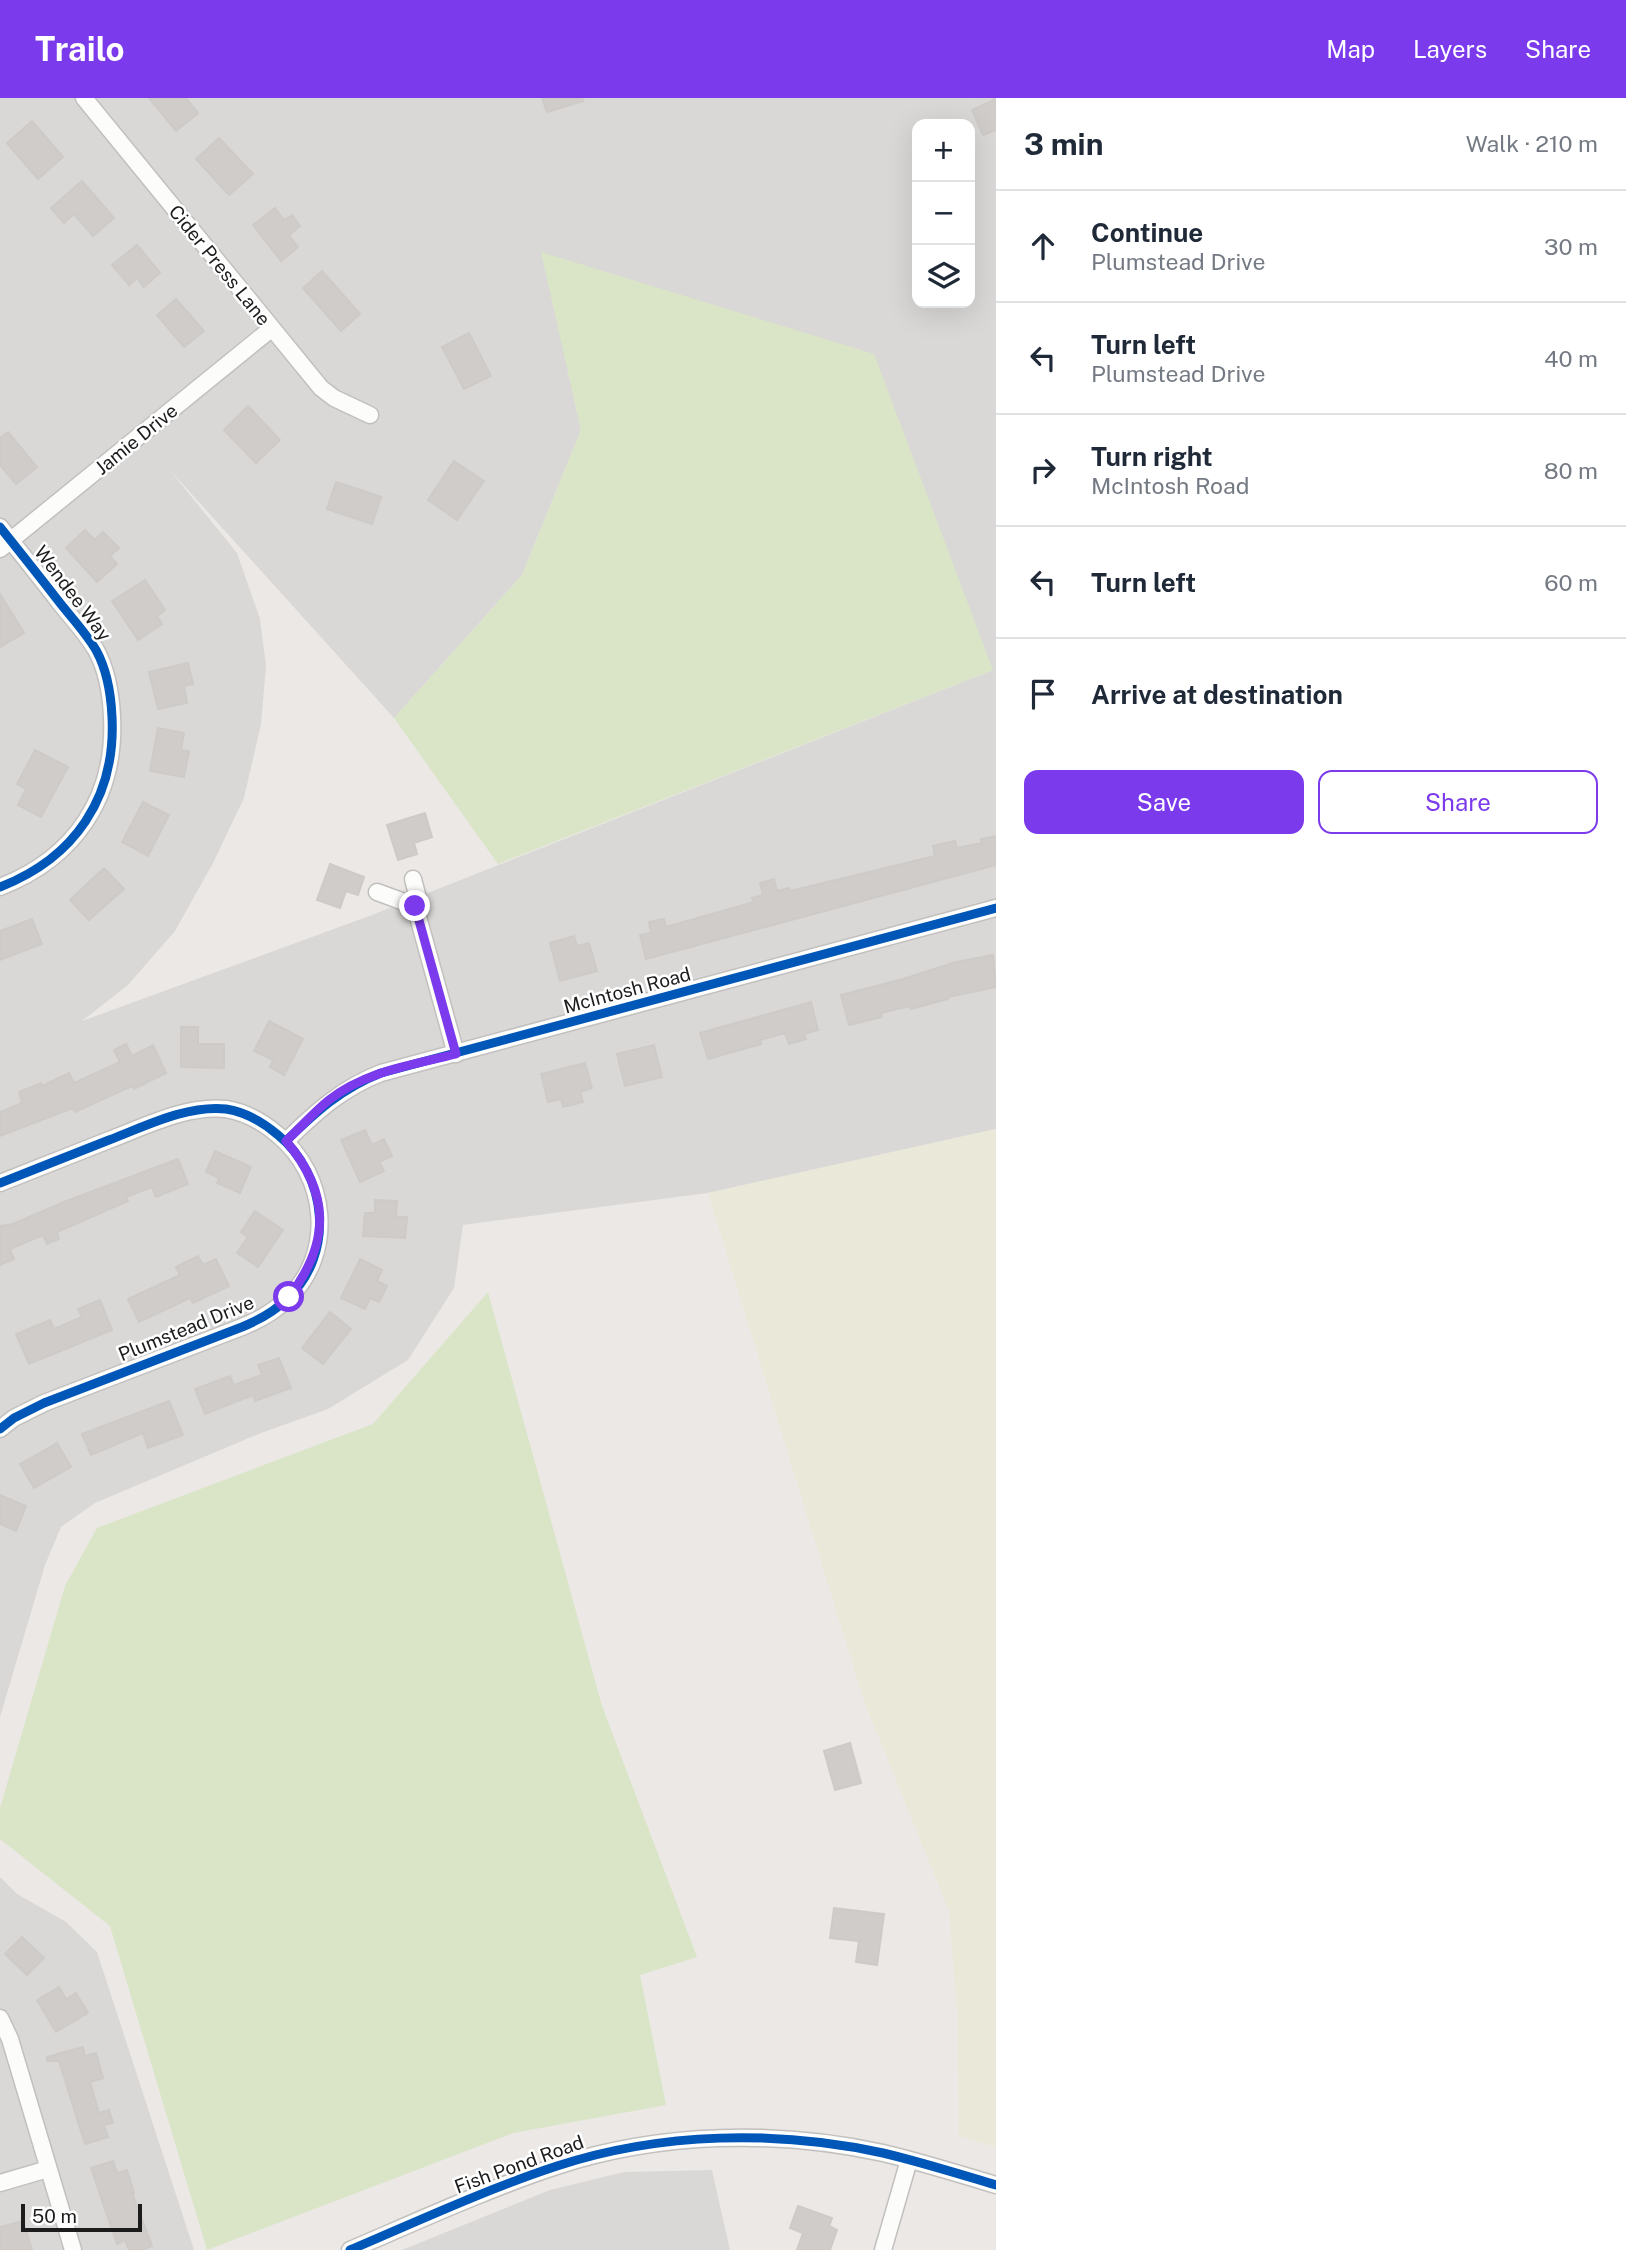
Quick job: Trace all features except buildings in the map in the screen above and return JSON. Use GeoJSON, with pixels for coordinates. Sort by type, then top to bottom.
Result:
{"type":"FeatureCollection","features":[{"type":"Feature","properties":{"kind":"street","name":"Cider Press Lane"},"geometry":{"type":"LineString","coordinates":[[84,98],[321,388],[334,398],[370,415]]}},
{"type":"Feature","properties":{"kind":"street","name":"Jamie Drive"},"geometry":{"type":"LineString","coordinates":[[6,545],[271,329]]}},
{"type":"Feature","properties":{"kind":"street","name":"Wendee Way"},"geometry":{"type":"LineString","coordinates":[[0,527],[6,545],[96,651],[109,687],[112,725],[106,779],[100,797],[82,828],[44,864],[0,887]]}},
{"type":"Feature","properties":{"kind":"street"},"geometry":{"type":"LineString","coordinates":[[413,879],[418,898],[415,906],[456,1054]]}},
{"type":"Feature","properties":{"kind":"street"},"geometry":{"type":"LineString","coordinates":[[377,892],[415,906]]}},
{"type":"Feature","properties":{"kind":"street","name":"McIntosh Road"},"geometry":{"type":"LineString","coordinates":[[286,1141],[328,1101],[352,1085],[388,1070],[996,908]]}},
{"type":"Feature","properties":{"kind":"street","name":"Plumstead Drive"},"geometry":{"type":"LineString","coordinates":[[0,1183],[165,1118],[212,1108],[229,1110],[244,1114],[272,1129],[286,1141],[309,1173],[317,1196],[320,1221],[315,1252],[300,1283],[289,1297],[258,1320],[44,1403],[0,1429]]}},
{"type":"Feature","properties":{"kind":"street"},"geometry":{"type":"LineString","coordinates":[[0,2018],[10,2039],[73,2250]]}},
{"type":"Feature","properties":{"kind":"street","name":"Fish Pond Road"},"geometry":{"type":"LineString","coordinates":[[350,2250],[532,2175],[590,2157],[645,2145],[715,2138],[772,2138],[820,2142],[909,2160],[996,2185]]}},
{"type":"Feature","properties":{"kind":"street"},"geometry":{"type":"LineString","coordinates":[[883,2250],[909,2160]]}},
{"type":"Feature","properties":{"kind":"street"},"geometry":{"type":"LineString","coordinates":[[0,2183],[48,2169]]}},
{"type":"Feature","properties":{"kind":"shaded area"},"geometry":{"type":"Polygon","coordinates":[[[0,98],[996,98],[996,1129],[708,1193],[463,1225],[454,1288],[408,1360],[328,1409],[261,1433],[95,1503],[61,1527],[45,1565],[0,1717],[0,98]],[[542,252],[581,430],[522,575],[394,718],[169,469],[237,553],[260,619],[266,666],[261,724],[244,798],[213,863],[175,931],[128,985],[82,1021],[372,915],[993,670],[542,252]]]}},
{"type":"Feature","properties":{"kind":"shaded area"},"geometry":{"type":"Polygon","coordinates":[[[996,1129],[996,2147],[959,2136],[957,2009],[949,1911],[864,1701],[708,1193],[996,1129]]]}},
{"type":"Feature","properties":{"kind":"shaded area"},"geometry":{"type":"Polygon","coordinates":[[[0,1877],[17,1894],[66,1922],[97,1952],[194,2250],[0,2250],[0,1877]]]}},
{"type":"Feature","properties":{"kind":"shaded area"},"geometry":{"type":"Polygon","coordinates":[[[712,2170],[730,2250],[402,2250],[550,2190],[624,2172],[712,2170]]]}},
{"type":"Feature","properties":{"kind":"green space"},"geometry":{"type":"Polygon","coordinates":[[[541,252],[874,354],[993,670],[498,864],[394,718],[522,575],[581,430],[541,252]]]}},
{"type":"Feature","properties":{"kind":"green space"},"geometry":{"type":"Polygon","coordinates":[[[488,1292],[602,1706],[697,1957],[640,1975],[666,2105],[513,2133],[207,2250],[110,1926],[0,1839],[0,1808],[65,1586],[97,1528],[373,1424],[488,1292]]]}},
{"type":"Feature","properties":{"kind":"cycle path"},"geometry":{"type":"LineString","coordinates":[[0,527],[96,650],[108,682],[112,717],[107,773],[86,821],[69,842],[50,859],[27,875],[0,887]]}},
{"type":"Feature","properties":{"kind":"cycle path"},"geometry":{"type":"LineString","coordinates":[[286,1141],[330,1102],[381,1073],[996,908]]}},
{"type":"Feature","properties":{"kind":"cycle path"},"geometry":{"type":"LineString","coordinates":[[0,1183],[181,1113],[226,1109],[260,1122],[278,1135],[294,1152],[307,1171],[319,1215],[319,1238],[303,1281],[272,1312],[242,1327],[44,1403],[14,1418],[0,1429]]}},
{"type":"Feature","properties":{"kind":"cycle path"},"geometry":{"type":"LineString","coordinates":[[350,2250],[479,2195],[557,2166],[637,2146],[678,2141],[761,2138],[843,2146],[883,2153],[996,2185]]}},
{"type":"Feature","properties":{"kind":"route"},"geometry":{"type":"LineString","coordinates":[[289,1297],[300,1283],[315,1252],[320,1221],[319,1204],[309,1173],[286,1141],[328,1101],[352,1085],[396,1068],[456,1054],[415,906]]}}]}
